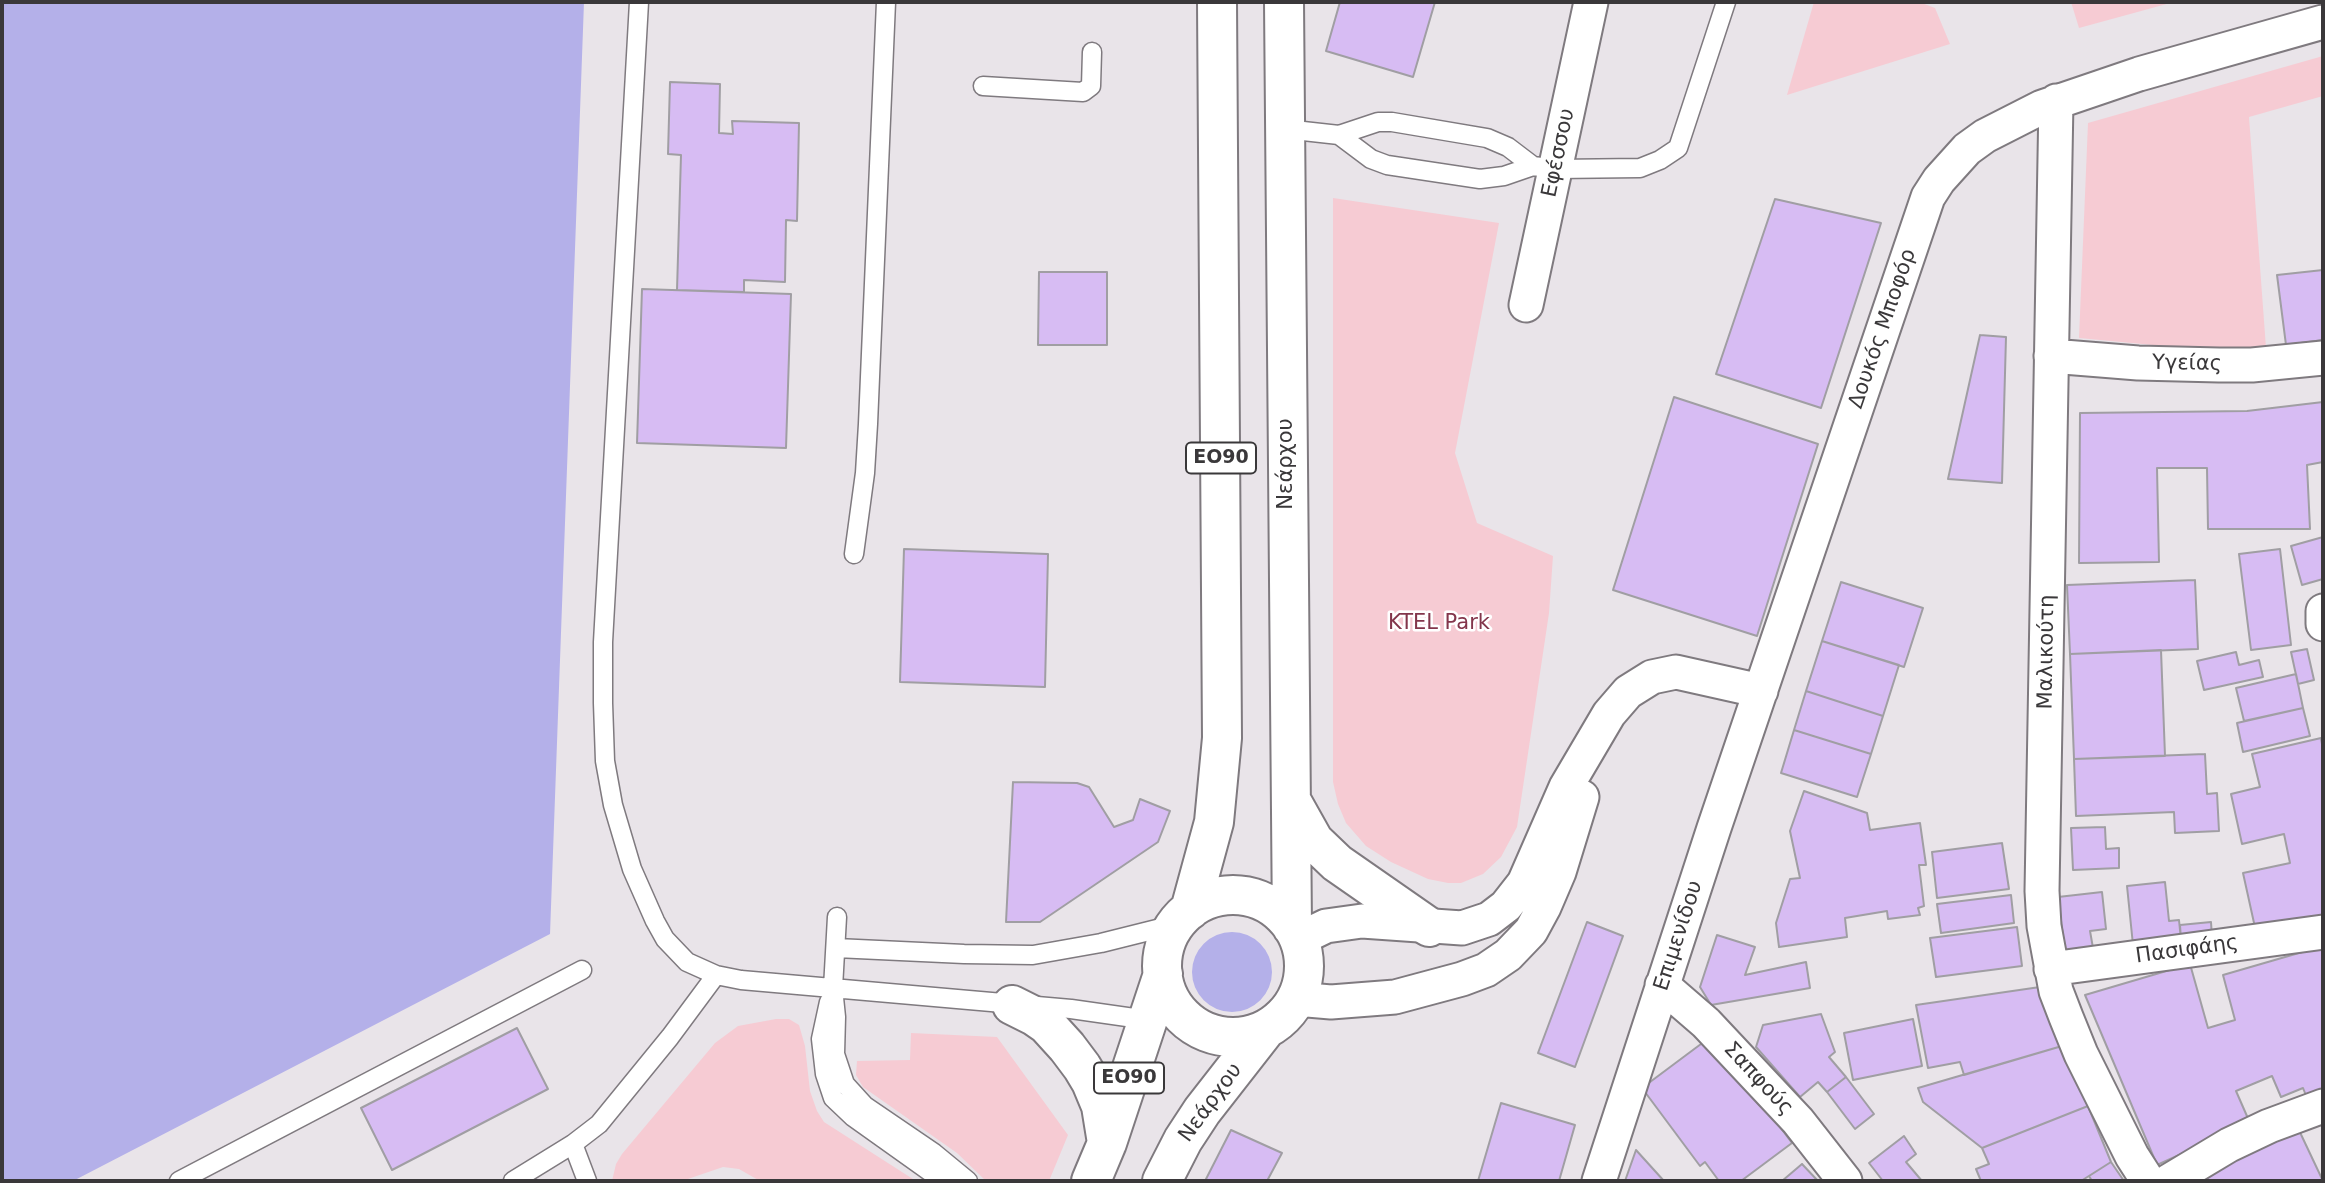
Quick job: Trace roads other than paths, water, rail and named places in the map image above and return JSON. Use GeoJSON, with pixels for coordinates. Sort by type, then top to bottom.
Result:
{"type":"FeatureCollection","features":[{"type":"Feature","properties":{"kind":"main road","name":"ΕΟ90"},"geometry":{"type":"LineString","coordinates":[[1091,1181],[1107,1143],[1163,974],[1165,947],[1188,913],[1214,822],[1222,738],[1217,2]]}},
{"type":"Feature","properties":{"kind":"main road","name":"Νεάρχου"},"geometry":{"type":"LineString","coordinates":[[1284,2],[1290,798],[1296,933]]}},
{"type":"Feature","properties":{"kind":"main road"},"geometry":{"type":"LineString","coordinates":[[1290,798],[1314,841],[1337,863],[1429,926]]}},
{"type":"Feature","properties":{"kind":"main road"},"geometry":{"type":"LineString","coordinates":[[1188,913],[1224,895],[1250,897],[1274,908],[1296,933]]}},
{"type":"Feature","properties":{"kind":"main road","name":"ΕΟ90"},"geometry":{"type":"LineString","coordinates":[[1266,1029],[1279,1021],[1296,999],[1304,976],[1303,951],[1296,933]]}},
{"type":"Feature","properties":{"kind":"main road"},"geometry":{"type":"LineString","coordinates":[[1163,974],[1172,1002],[1185,1017],[1200,1028],[1229,1037],[1248,1036],[1266,1029]]}},
{"type":"Feature","properties":{"kind":"main road"},"geometry":{"type":"LineString","coordinates":[[1012,1004],[1047,1025],[1074,1056],[1091,1082],[1101,1106],[1107,1143]]}},
{"type":"Feature","properties":{"kind":"main road","name":"Νεάρχου"},"geometry":{"type":"LineString","coordinates":[[1162,1181],[1183,1140],[1202,1111],[1266,1029]]}},
{"type":"Feature","properties":{"kind":"street","name":"Εφέσσου"},"geometry":{"type":"LineString","coordinates":[[1526,305],[1545,168],[1591,2]]}},
{"type":"Feature","properties":{"kind":"street","name":"Δουκός Μποφόρ"},"geometry":{"type":"LineString","coordinates":[[1761,691],[1928,197],[1945,172],[1967,149],[2005,124],[2056,101],[2198,56],[2323,22]]}},
{"type":"Feature","properties":{"kind":"street","name":"Μαλικούτη"},"geometry":{"type":"LineString","coordinates":[[2056,101],[2042,891],[2044,926],[2056,991],[2081,1054],[2132,1156],[2148,1181]]}},
{"type":"Feature","properties":{"kind":"street","name":"Υγείας"},"geometry":{"type":"LineString","coordinates":[[2051,356],[2138,363],[2219,365],[2252,365],[2323,358]]}},
{"type":"Feature","properties":{"kind":"street"},"geometry":{"type":"LineString","coordinates":[[2323,611],[2323,624]]}},
{"type":"Feature","properties":{"kind":"street"},"geometry":{"type":"LineString","coordinates":[[1296,933],[1362,921],[1469,927],[1489,919],[1510,901],[1524,883],[1562,796],[1593,740],[1622,698],[1642,682],[1660,674],[1676,672],[1761,691]]}},
{"type":"Feature","properties":{"kind":"street","name":"Επιμενίδου"},"geometry":{"type":"LineString","coordinates":[[1599,1181],[1761,691]]}},
{"type":"Feature","properties":{"kind":"street"},"geometry":{"type":"LineString","coordinates":[[1296,999],[1331,1002],[1395,997],[1462,979],[1486,970],[1508,956],[1531,931],[1559,872],[1584,792],[1593,740]]}},
{"type":"Feature","properties":{"kind":"street","name":"Πασιφάης"},"geometry":{"type":"LineString","coordinates":[[2051,969],[2323,932]]}},
{"type":"Feature","properties":{"kind":"street","name":"Σαπφούς"},"geometry":{"type":"LineString","coordinates":[[1662,985],[1706,1023],[1798,1121],[1845,1181]]}},
{"type":"Feature","properties":{"kind":"street"},"geometry":{"type":"LineString","coordinates":[[2169,1181],[2229,1145],[2269,1126],[2323,1106]]}},
{"type":"Feature","properties":{"kind":"lane"},"geometry":{"type":"LineString","coordinates":[[639,2],[603,642],[604,750],[613,805],[625,846],[655,921],[670,946],[687,962],[716,975],[762,982],[974,999],[1148,1020]]}},
{"type":"Feature","properties":{"kind":"lane"},"geometry":{"type":"LineString","coordinates":[[854,554],[863,493],[868,424],[886,2]]}},
{"type":"Feature","properties":{"kind":"lane"},"geometry":{"type":"LineString","coordinates":[[1339,135],[1371,159],[1387,165],[1480,179],[1545,168],[1640,168],[1660,160],[1678,148],[1726,2]]}},
{"type":"Feature","properties":{"kind":"lane"},"geometry":{"type":"LineString","coordinates":[[983,86],[1083,92],[1090,86],[1092,52]]}},
{"type":"Feature","properties":{"kind":"lane"},"geometry":{"type":"LineString","coordinates":[[1285,129],[1339,135],[1378,122],[1433,129],[1487,138],[1508,146],[1545,168]]}},
{"type":"Feature","properties":{"kind":"lane"},"geometry":{"type":"LineString","coordinates":[[836,948],[1032,955],[1101,943],[1188,913]]}},
{"type":"Feature","properties":{"kind":"lane"},"geometry":{"type":"LineString","coordinates":[[838,917],[833,988],[821,1039],[824,1067],[833,1098],[853,1117],[943,1181]]}},
{"type":"Feature","properties":{"kind":"lane"},"geometry":{"type":"LineString","coordinates":[[179,1181],[582,970]]}},
{"type":"Feature","properties":{"kind":"lane"},"geometry":{"type":"LineString","coordinates":[[513,1181],[573,1144],[608,1114],[716,975]]}},
{"type":"Feature","properties":{"kind":"lane"},"geometry":{"type":"LineString","coordinates":[[833,988],[836,1017],[835,1054],[849,1090],[874,1113],[934,1153],[968,1181]]}},
{"type":"Feature","properties":{"kind":"lane"},"geometry":{"type":"LineString","coordinates":[[573,1144],[587,1181]]}},
{"type":"Feature","properties":{"kind":"park label","name":"KTEL Park"},"geometry":{"type":"Point","coordinates":[1439,624]}}]}
